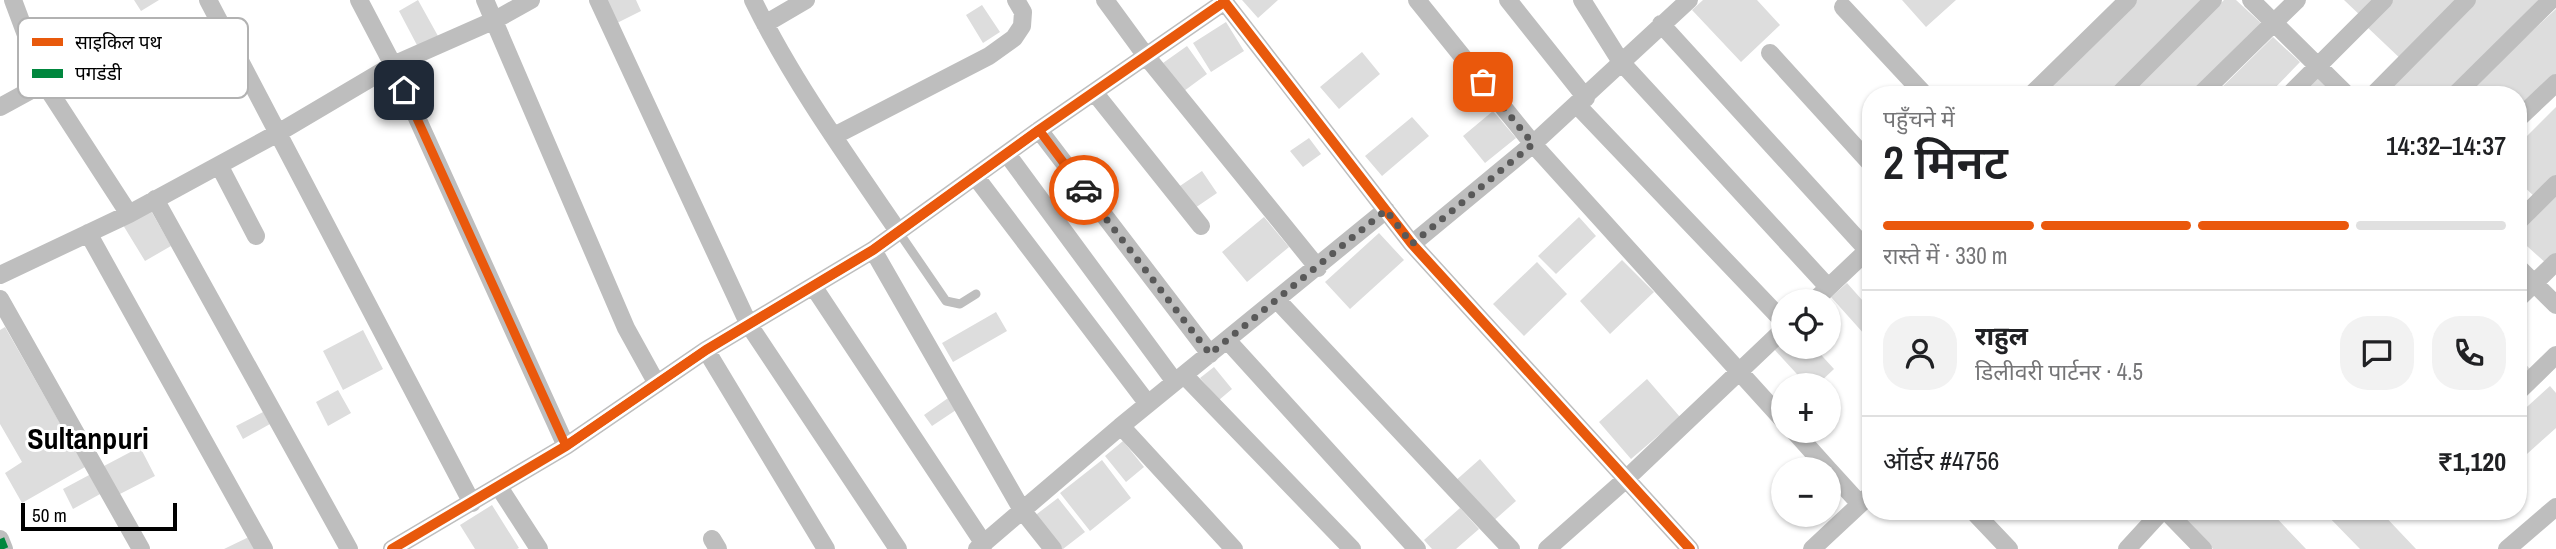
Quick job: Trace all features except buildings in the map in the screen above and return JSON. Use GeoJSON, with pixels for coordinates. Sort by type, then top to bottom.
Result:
{"type":"FeatureCollection","features":[{"type":"Feature","properties":{"kind":"street"},"geometry":{"type":"LineString","coordinates":[[0,5],[13,0],[20,18]]}},
{"type":"Feature","properties":{"kind":"street"},"geometry":{"type":"LineString","coordinates":[[208,0],[217,18]]}},
{"type":"Feature","properties":{"kind":"street"},"geometry":{"type":"LineString","coordinates":[[359,0],[393,65],[566,446]]}},
{"type":"Feature","properties":{"kind":"street"},"geometry":{"type":"LineString","coordinates":[[485,0],[626,328],[657,384]]}},
{"type":"Feature","properties":{"kind":"street"},"geometry":{"type":"LineString","coordinates":[[0,275],[129,214],[278,133],[393,65],[495,20],[530,0]]}},
{"type":"Feature","properties":{"kind":"street"},"geometry":{"type":"LineString","coordinates":[[598,0],[749,325],[898,549]]}},
{"type":"Feature","properties":{"kind":"street"},"geometry":{"type":"LineString","coordinates":[[753,0],[834,136],[898,231]]}},
{"type":"Feature","properties":{"kind":"street"},"geometry":{"type":"LineString","coordinates":[[765,24],[806,0]]}},
{"type":"Feature","properties":{"kind":"street"},"geometry":{"type":"LineString","coordinates":[[834,136],[989,56],[1014,38],[1023,26],[1023,12],[1016,0]]}},
{"type":"Feature","properties":{"kind":"street"},"geometry":{"type":"LineString","coordinates":[[1105,0],[1146,56],[1318,268]]}},
{"type":"Feature","properties":{"kind":"street"},"geometry":{"type":"LineString","coordinates":[[1417,0],[1533,144],[1771,407]]}},
{"type":"Feature","properties":{"kind":"street"},"geometry":{"type":"LineString","coordinates":[[1508,0],[1581,102],[1771,308]]}},
{"type":"Feature","properties":{"kind":"street"},"geometry":{"type":"LineString","coordinates":[[1582,0],[1621,62],[1828,287],[1862,258]]}},
{"type":"Feature","properties":{"kind":"street"},"geometry":{"type":"LineString","coordinates":[[1412,244],[1581,102],[1689,0]]}},
{"type":"Feature","properties":{"kind":"street"},"geometry":{"type":"LineString","coordinates":[[2040,86],[2127,0]]}},
{"type":"Feature","properties":{"kind":"street"},"geometry":{"type":"LineString","coordinates":[[2127,86],[2213,0]]}},
{"type":"Feature","properties":{"kind":"street"},"geometry":{"type":"LineString","coordinates":[[2250,0],[2338,86]]}},
{"type":"Feature","properties":{"kind":"street"},"geometry":{"type":"LineString","coordinates":[[2209,86],[2298,0]]}},
{"type":"Feature","properties":{"kind":"street"},"geometry":{"type":"LineString","coordinates":[[2298,86],[2384,0]]}},
{"type":"Feature","properties":{"kind":"street"},"geometry":{"type":"LineString","coordinates":[[2382,86],[2467,0]]}},
{"type":"Feature","properties":{"kind":"street"},"geometry":{"type":"LineString","coordinates":[[2464,86],[2551,0]]}},
{"type":"Feature","properties":{"kind":"street"},"geometry":{"type":"LineString","coordinates":[[392,549],[566,446],[706,350],[873,250],[1223,1],[1412,244],[1690,549]]}},
{"type":"Feature","properties":{"kind":"street"},"geometry":{"type":"LineString","coordinates":[[1843,7],[1917,86]]}},
{"type":"Feature","properties":{"kind":"street"},"geometry":{"type":"LineString","coordinates":[[1661,24],[1862,242]]}},
{"type":"Feature","properties":{"kind":"street"},"geometry":{"type":"LineString","coordinates":[[1770,53],[1862,154]]}},
{"type":"Feature","properties":{"kind":"street"},"geometry":{"type":"LineString","coordinates":[[248,76],[472,503]]}},
{"type":"Feature","properties":{"kind":"street"},"geometry":{"type":"LineString","coordinates":[[2527,111],[2556,83]]}},
{"type":"Feature","properties":{"kind":"street"},"geometry":{"type":"LineString","coordinates":[[1094,92],[1201,226]]}},
{"type":"Feature","properties":{"kind":"street"},"geometry":{"type":"LineString","coordinates":[[0,107],[18,97]]}},
{"type":"Feature","properties":{"kind":"street"},"geometry":{"type":"LineString","coordinates":[[54,98],[129,214]]}},
{"type":"Feature","properties":{"kind":"street"},"geometry":{"type":"LineString","coordinates":[[1039,130],[1210,354]]}},
{"type":"Feature","properties":{"kind":"street"},"geometry":{"type":"LineString","coordinates":[[1007,153],[1180,378],[1352,549]]}},
{"type":"Feature","properties":{"kind":"street"},"geometry":{"type":"LineString","coordinates":[[219,165],[256,236]]}},
{"type":"Feature","properties":{"kind":"street"},"geometry":{"type":"LineString","coordinates":[[975,176],[1148,404]]}},
{"type":"Feature","properties":{"kind":"street"},"geometry":{"type":"LineString","coordinates":[[2527,213],[2556,184]]}},
{"type":"Feature","properties":{"kind":"street"},"geometry":{"type":"LineString","coordinates":[[155,199],[349,549]]}},
{"type":"Feature","properties":{"kind":"street"},"geometry":{"type":"LineString","coordinates":[[813,286],[980,546],[1121,426],[1386,210]]}},
{"type":"Feature","properties":{"kind":"street"},"geometry":{"type":"LineString","coordinates":[[88,233],[264,549]]}},
{"type":"Feature","properties":{"kind":"street"},"geometry":{"type":"LineString","coordinates":[[873,250],[1022,510],[1053,549]]}},
{"type":"Feature","properties":{"kind":"street"},"geometry":{"type":"LineString","coordinates":[[2527,291],[2556,262]]}},
{"type":"Feature","properties":{"kind":"street"},"geometry":{"type":"LineString","coordinates":[[2527,277],[2556,305]]}},
{"type":"Feature","properties":{"kind":"street"},"geometry":{"type":"LineString","coordinates":[[0,299],[141,549]]}},
{"type":"Feature","properties":{"kind":"street"},"geometry":{"type":"LineString","coordinates":[[1277,300],[1511,549]]}},
{"type":"Feature","properties":{"kind":"street"},"geometry":{"type":"LineString","coordinates":[[1227,340],[1418,549]]}},
{"type":"Feature","properties":{"kind":"street"},"geometry":{"type":"LineString","coordinates":[[1547,549],[1625,480],[1771,341]]}},
{"type":"Feature","properties":{"kind":"street"},"geometry":{"type":"LineString","coordinates":[[706,350],[826,549]]}},
{"type":"Feature","properties":{"kind":"street"},"geometry":{"type":"LineString","coordinates":[[2527,383],[2556,355]]}},
{"type":"Feature","properties":{"kind":"street"},"geometry":{"type":"LineString","coordinates":[[1121,426],[1234,549]]}},
{"type":"Feature","properties":{"kind":"street"},"geometry":{"type":"LineString","coordinates":[[1805,443],[1817,457]]}},
{"type":"Feature","properties":{"kind":"street"},"geometry":{"type":"LineString","coordinates":[[1841,480],[1862,497]]}},
{"type":"Feature","properties":{"kind":"street"},"geometry":{"type":"LineString","coordinates":[[499,486],[539,549]]}},
{"type":"Feature","properties":{"kind":"street"},"geometry":{"type":"LineString","coordinates":[[1812,549],[1862,502]]}},
{"type":"Feature","properties":{"kind":"street"},"geometry":{"type":"LineString","coordinates":[[2507,549],[2556,507]]}},
{"type":"Feature","properties":{"kind":"street"},"geometry":{"type":"LineString","coordinates":[[1982,520],[2009,549]]}},
{"type":"Feature","properties":{"kind":"street"},"geometry":{"type":"LineString","coordinates":[[2127,549],[2155,520]]}},
{"type":"Feature","properties":{"kind":"street"},"geometry":{"type":"LineString","coordinates":[[2173,520],[2203,549]]}},
{"type":"Feature","properties":{"kind":"street"},"geometry":{"type":"LineString","coordinates":[[0,539],[4,549]]}},
{"type":"Feature","properties":{"kind":"lane"},"geometry":{"type":"LineString","coordinates":[[898,231],[946,301],[960,304],[976,294]]}},
{"type":"Feature","properties":{"kind":"marked path"},"geometry":{"type":"LineString","coordinates":[[0,539],[4,549]]}},
{"type":"Feature","properties":{"kind":"cycle path"},"geometry":{"type":"LineString","coordinates":[[1223,0],[1412,244],[1690,549]]}},
{"type":"Feature","properties":{"kind":"cycle path"},"geometry":{"type":"LineString","coordinates":[[392,549],[566,446],[706,350],[873,250],[1039,130],[1224,2]]}},
{"type":"Feature","properties":{"kind":"way so far"},"geometry":{"type":"LineString","coordinates":[[1084,190],[1210,354],[1386,210],[1412,244],[1533,144],[1483,82]]}},
{"type":"Feature","properties":{"kind":"district","name":"Sultanpuri"},"geometry":{"type":"Point","coordinates":[88,438]}},
{"type":"Feature","properties":{"kind":"route"},"geometry":{"type":"LineString","coordinates":[[404,90],[566,446],[706,350],[873,250],[1039,130],[1084,190]]}}]}
